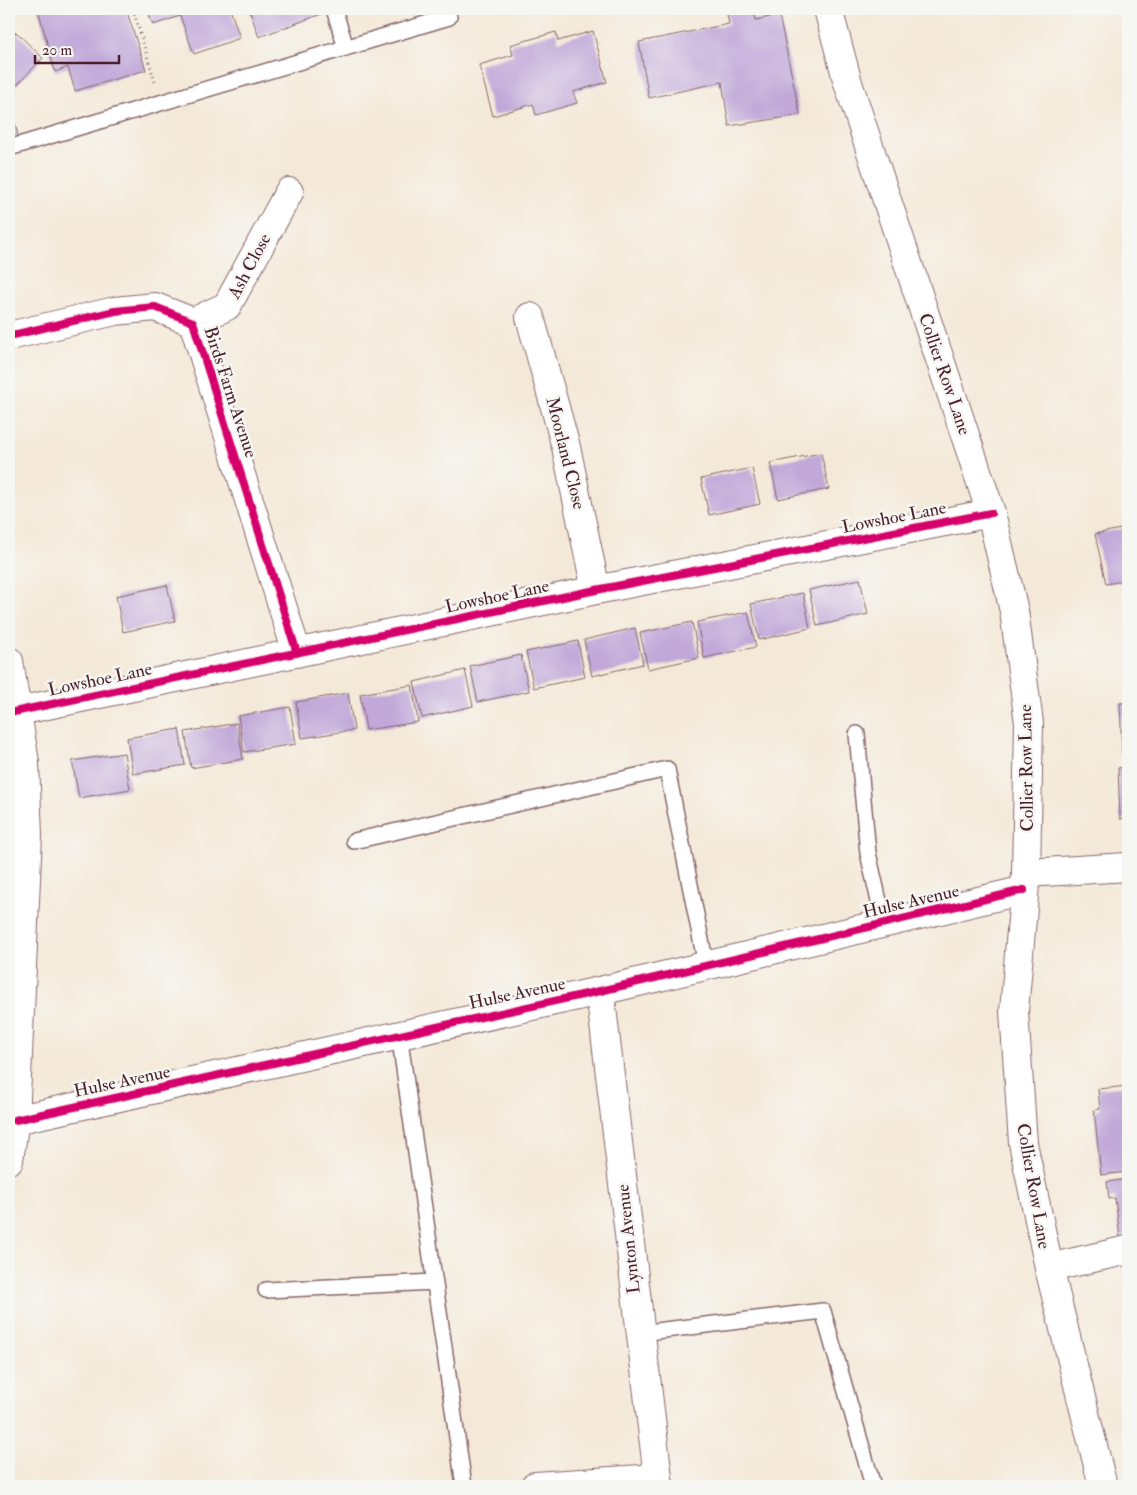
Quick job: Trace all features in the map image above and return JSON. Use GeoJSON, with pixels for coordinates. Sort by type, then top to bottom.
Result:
{"type":"FeatureCollection","features":[{"type":"Feature","properties":{"kind":"street","name":"Collier Row Lane"},"geometry":{"type":"LineString","coordinates":[[828,9],[848,83],[992,513],[1014,611],[1029,723],[1025,881],[1014,1011],[1023,1143],[1049,1268],[1103,1486]]}},
{"type":"Feature","properties":{"kind":"street","name":"Ash Close"},"geometry":{"type":"LineString","coordinates":[[193,322],[227,306],[289,192]]}},
{"type":"Feature","properties":{"kind":"street","name":"Birds Farm Avenue"},"geometry":{"type":"LineString","coordinates":[[9,336],[115,312],[154,307],[193,322],[210,369],[297,653]]}},
{"type":"Feature","properties":{"kind":"street","name":"Moorland Close"},"geometry":{"type":"LineString","coordinates":[[530,317],[566,446],[596,590]]}},
{"type":"Feature","properties":{"kind":"street","name":"Lowshoe Lane"},"geometry":{"type":"LineString","coordinates":[[13,712],[596,590],[992,513]]}},
{"type":"Feature","properties":{"kind":"street"},"geometry":{"type":"LineString","coordinates":[[9,661],[13,712],[25,763],[28,835],[15,1120],[9,1160]]}},
{"type":"Feature","properties":{"kind":"street","name":"Hulse Avenue"},"geometry":{"type":"LineString","coordinates":[[15,1120],[600,990],[884,923],[1025,881],[1128,867]]}},
{"type":"Feature","properties":{"kind":"street","name":"Lynton Avenue"},"geometry":{"type":"LineString","coordinates":[[600,990],[658,1482]]}},
{"type":"Feature","properties":{"kind":"street"},"geometry":{"type":"LineString","coordinates":[[1049,1268],[1128,1250]]}},
{"type":"Feature","properties":{"kind":"street"},"geometry":{"type":"LineString","coordinates":[[535,1486],[658,1482]]}},
{"type":"Feature","properties":{"kind":"lane"},"geometry":{"type":"LineString","coordinates":[[334,9],[346,48]]}},
{"type":"Feature","properties":{"kind":"lane"},"geometry":{"type":"LineString","coordinates":[[9,148],[449,18]]}},
{"type":"Feature","properties":{"kind":"lane"},"geometry":{"type":"LineString","coordinates":[[857,734],[868,853],[884,923]]}},
{"type":"Feature","properties":{"kind":"lane"},"geometry":{"type":"LineString","coordinates":[[354,840],[667,768],[706,965]]}},
{"type":"Feature","properties":{"kind":"lane"},"geometry":{"type":"LineString","coordinates":[[399,1034],[464,1486]]}},
{"type":"Feature","properties":{"kind":"lane"},"geometry":{"type":"LineString","coordinates":[[266,1290],[435,1282]]}},
{"type":"Feature","properties":{"kind":"lane"},"geometry":{"type":"LineString","coordinates":[[639,1333],[823,1311],[873,1486]]}},
{"type":"Feature","properties":{"kind":"path"},"geometry":{"type":"LineString","coordinates":[[133,9],[161,103]]}},
{"type":"Feature","properties":{"kind":"building"},"geometry":{"type":"Polygon","coordinates":[[[38,9],[126,9],[146,70],[75,91],[68,67],[55,72],[38,9]]]}},
{"type":"Feature","properties":{"kind":"building"},"geometry":{"type":"Polygon","coordinates":[[[147,9],[230,9],[240,38],[194,54],[180,16],[153,25],[147,9]]]}},
{"type":"Feature","properties":{"kind":"building"},"geometry":{"type":"Polygon","coordinates":[[[249,9],[326,9],[327,12],[259,37],[249,9]]]}},
{"type":"Feature","properties":{"kind":"building"},"geometry":{"type":"Polygon","coordinates":[[[364,9],[372,9],[372,11],[365,13],[364,9]]]}},
{"type":"Feature","properties":{"kind":"building"},"geometry":{"type":"Polygon","coordinates":[[[726,9],[753,9],[756,20],[779,15],[800,115],[729,126],[722,82],[649,98],[639,42],[729,24],[726,9]]]}},
{"type":"Feature","properties":{"kind":"building"},"geometry":{"type":"Polygon","coordinates":[[[593,31],[607,82],[573,92],[577,103],[536,115],[533,104],[493,116],[479,65],[513,55],[510,45],[556,32],[558,41],[593,31]]]}},
{"type":"Feature","properties":{"kind":"building"},"geometry":{"type":"Polygon","coordinates":[[[16,32],[43,58],[9,93],[9,39],[16,32]]]}},
{"type":"Feature","properties":{"kind":"building"},"geometry":{"type":"Polygon","coordinates":[[[13,116],[19,139],[9,142],[9,117],[13,116]]]}},
{"type":"Feature","properties":{"kind":"building"},"geometry":{"type":"Polygon","coordinates":[[[821,453],[829,489],[778,499],[770,463],[821,453]]]}},
{"type":"Feature","properties":{"kind":"building"},"geometry":{"type":"Polygon","coordinates":[[[752,468],[760,504],[709,515],[701,479],[752,468]]]}},
{"type":"Feature","properties":{"kind":"building"},"geometry":{"type":"Polygon","coordinates":[[[1126,528],[1128,540],[1128,580],[1106,584],[1095,534],[1126,528]]]}},
{"type":"Feature","properties":{"kind":"building"},"geometry":{"type":"Polygon","coordinates":[[[860,579],[868,614],[817,626],[809,590],[860,579]]]}},
{"type":"Feature","properties":{"kind":"building"},"geometry":{"type":"Polygon","coordinates":[[[167,585],[175,621],[123,632],[116,596],[167,585]]]}},
{"type":"Feature","properties":{"kind":"building"},"geometry":{"type":"Polygon","coordinates":[[[803,593],[810,628],[759,640],[751,604],[803,593]]]}},
{"type":"Feature","properties":{"kind":"building"},"geometry":{"type":"Polygon","coordinates":[[[748,612],[756,647],[704,658],[697,622],[748,612]]]}},
{"type":"Feature","properties":{"kind":"building"},"geometry":{"type":"Polygon","coordinates":[[[692,622],[699,658],[648,669],[640,633],[692,622]]]}},
{"type":"Feature","properties":{"kind":"building"},"geometry":{"type":"Polygon","coordinates":[[[635,628],[643,664],[592,676],[584,640],[635,628]]]}},
{"type":"Feature","properties":{"kind":"building"},"geometry":{"type":"Polygon","coordinates":[[[578,641],[585,677],[534,688],[526,652],[578,641]]]}},
{"type":"Feature","properties":{"kind":"building"},"geometry":{"type":"Polygon","coordinates":[[[521,655],[529,691],[478,702],[470,666],[521,655]]]}},
{"type":"Feature","properties":{"kind":"building"},"geometry":{"type":"Polygon","coordinates":[[[465,670],[473,706],[422,718],[414,682],[465,670]]]}},
{"type":"Feature","properties":{"kind":"building"},"geometry":{"type":"Polygon","coordinates":[[[412,685],[418,722],[366,730],[360,694],[412,685]]]}},
{"type":"Feature","properties":{"kind":"building"},"geometry":{"type":"Polygon","coordinates":[[[348,693],[354,730],[302,738],[296,702],[348,693]]]}},
{"type":"Feature","properties":{"kind":"building"},"geometry":{"type":"Polygon","coordinates":[[[1120,703],[1128,703],[1128,754],[1122,754],[1120,703]]]}},
{"type":"Feature","properties":{"kind":"building"},"geometry":{"type":"Polygon","coordinates":[[[290,707],[296,744],[244,752],[238,716],[290,707]]]}},
{"type":"Feature","properties":{"kind":"building"},"geometry":{"type":"Polygon","coordinates":[[[237,723],[243,759],[191,768],[185,732],[237,723]]]}},
{"type":"Feature","properties":{"kind":"building"},"geometry":{"type":"Polygon","coordinates":[[[179,729],[185,765],[133,774],[127,738],[179,729]]]}},
{"type":"Feature","properties":{"kind":"building"},"geometry":{"type":"Polygon","coordinates":[[[124,753],[130,789],[79,798],[72,761],[124,753]]]}},
{"type":"Feature","properties":{"kind":"building"},"geometry":{"type":"Polygon","coordinates":[[[1128,767],[1128,818],[1120,819],[1118,768],[1128,767]]]}},
{"type":"Feature","properties":{"kind":"building"},"geometry":{"type":"Polygon","coordinates":[[[1128,1086],[1128,1172],[1101,1175],[1094,1110],[1100,1109],[1098,1089],[1128,1086]]]}},
{"type":"Feature","properties":{"kind":"building"},"geometry":{"type":"Polygon","coordinates":[[[1128,1179],[1128,1236],[1120,1237],[1115,1198],[1109,1199],[1107,1182],[1128,1179]]]}},
{"type":"Feature","properties":{"kind":"building"},"geometry":{"type":"Polygon","coordinates":[[[1128,1297],[1128,1310],[1127,1310],[1125,1298],[1128,1297]]]}},
{"type":"Feature","properties":{"kind":"cycle path"},"geometry":{"type":"LineString","coordinates":[[9,336],[115,311],[155,307],[193,322],[297,653]]}},
{"type":"Feature","properties":{"kind":"cycle path"},"geometry":{"type":"LineString","coordinates":[[9,713],[596,590],[991,513]]}},
{"type":"Feature","properties":{"kind":"cycle path"},"geometry":{"type":"LineString","coordinates":[[15,1120],[600,991],[1024,890]]}}]}
